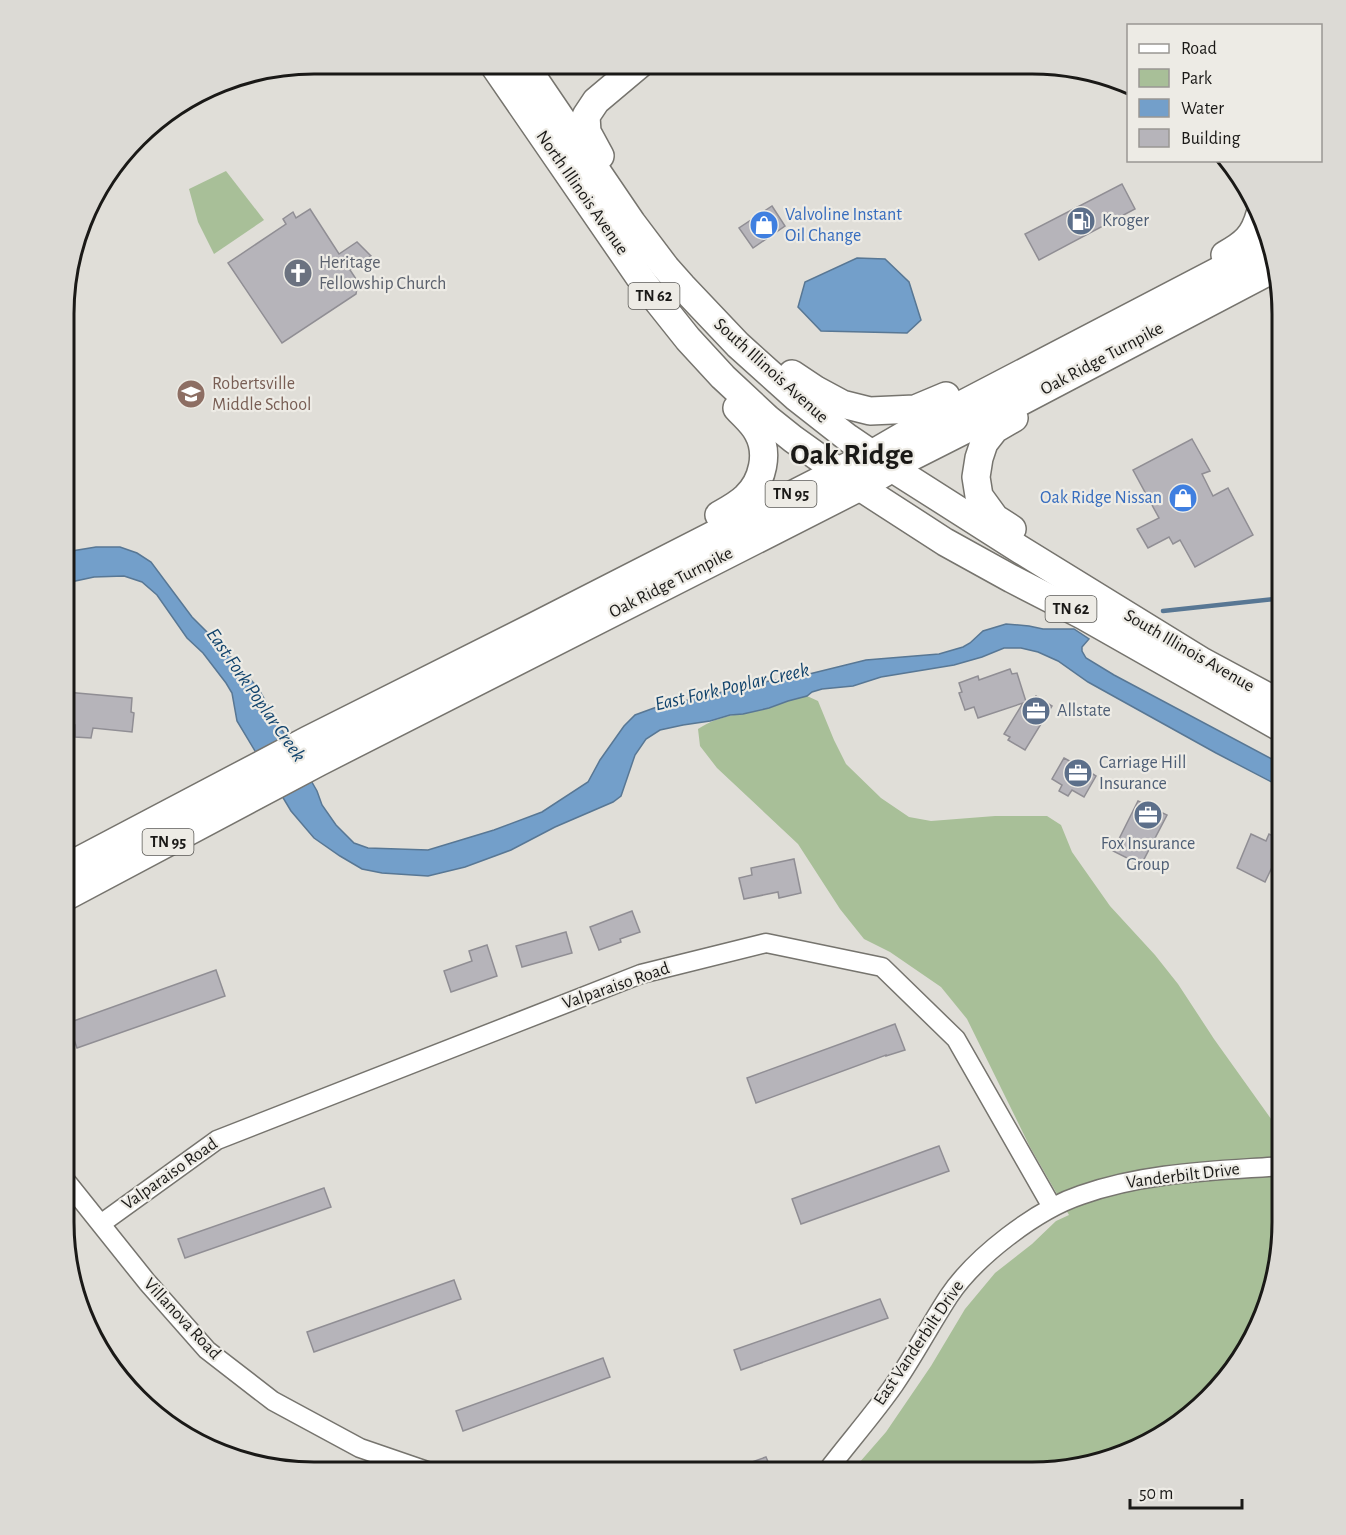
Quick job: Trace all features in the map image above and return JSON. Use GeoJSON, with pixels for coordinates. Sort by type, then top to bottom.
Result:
{"type":"FeatureCollection","features":[{"type":"Feature","properties":{"kind":"highway","name":"North Illinois Avenue"},"geometry":{"type":"LineString","coordinates":[[501,74],[639,277],[688,339],[723,377],[768,419],[861,487]]}},
{"type":"Feature","properties":{"kind":"highway","name":"South Illinois Avenue"},"geometry":{"type":"LineString","coordinates":[[531,74],[666,268],[738,345],[797,398],[882,461],[1203,662],[1272,699]]}},
{"type":"Feature","properties":{"kind":"highway"},"geometry":{"type":"LineString","coordinates":[[540,88],[555,96],[573,98],[622,74]]}},
{"type":"Feature","properties":{"kind":"highway"},"geometry":{"type":"LineString","coordinates":[[628,74],[596,101],[586,116],[587,132],[594,147],[634,205],[666,268]]}},
{"type":"Feature","properties":{"kind":"highway"},"geometry":{"type":"LineString","coordinates":[[705,310],[741,329],[789,371],[816,390],[842,404],[870,411],[915,409],[1035,356],[1112,326],[1178,280],[1244,244],[1251,236],[1255,225]]}},
{"type":"Feature","properties":{"kind":"highway","name":"Oak Ridge Turnpike"},"geometry":{"type":"LineString","coordinates":[[313,751],[442,700],[861,487],[882,461],[915,429],[1263,248]]}},
{"type":"Feature","properties":{"kind":"highway","name":"Oak Ridge Turnpike"},"geometry":{"type":"LineString","coordinates":[[74,892],[266,776],[634,575],[837,470],[911,457],[1269,271]]}},
{"type":"Feature","properties":{"kind":"highway"},"geometry":{"type":"LineString","coordinates":[[634,575],[675,542],[730,509],[747,496],[758,481],[763,464],[762,444],[757,431],[719,390],[688,339]]}},
{"type":"Feature","properties":{"kind":"highway"},"geometry":{"type":"LineString","coordinates":[[1086,590],[1056,556],[995,518],[979,496],[976,477],[984,443],[995,429],[1055,397],[1101,359]]}},
{"type":"Feature","properties":{"kind":"highway","name":"South Illinois Avenue"},"geometry":{"type":"LineString","coordinates":[[861,487],[945,542],[1084,616],[1272,723]]}},
{"type":"Feature","properties":{"kind":"highway"},"geometry":{"type":"LineString","coordinates":[[442,700],[579,648],[852,510],[872,505],[888,506]]}},
{"type":"Feature","properties":{"kind":"highway"},"geometry":{"type":"LineString","coordinates":[[74,864],[266,776]]}},
{"type":"Feature","properties":{"kind":"street","name":"Valparaiso Road"},"geometry":{"type":"LineString","coordinates":[[102,1223],[217,1140],[641,974],[766,943],[882,967],[956,1039],[1052,1207]]}},
{"type":"Feature","properties":{"kind":"street","name":"Vanderbilt Drive"},"geometry":{"type":"LineString","coordinates":[[1052,1207],[1080,1195],[1131,1180],[1192,1172],[1272,1167]]}},
{"type":"Feature","properties":{"kind":"street","name":"Villanova Road"},"geometry":{"type":"LineString","coordinates":[[74,1190],[147,1282],[207,1350],[273,1401],[360,1448],[399,1462]]}},
{"type":"Feature","properties":{"kind":"street","name":"East Vanderbilt Drive"},"geometry":{"type":"LineString","coordinates":[[835,1462],[894,1385],[967,1272],[1022,1226],[1052,1207]]}},
{"type":"Feature","properties":{"kind":"green space"},"geometry":{"type":"Polygon","coordinates":[[[226,171],[264,220],[214,254],[198,222],[189,189],[226,171]]]}},
{"type":"Feature","properties":{"kind":"green space"},"geometry":{"type":"Polygon","coordinates":[[[807,696],[818,701],[846,764],[881,798],[909,817],[931,821],[995,816],[1047,816],[1061,825],[1072,852],[1110,906],[1178,984],[1272,1120],[1272,1237],[1264,1284],[1248,1328],[1223,1368],[1191,1402],[1166,1421],[1139,1437],[1095,1453],[1048,1461],[860,1462],[886,1432],[931,1366],[965,1309],[995,1273],[1032,1244],[1056,1221],[1069,1215],[1030,1147],[967,1019],[941,987],[890,952],[864,939],[840,909],[798,844],[717,768],[700,746],[698,729],[706,724],[807,696]]]}},
{"type":"Feature","properties":{"kind":"water"},"geometry":{"type":"Polygon","coordinates":[[[857,258],[885,259],[909,282],[921,320],[907,333],[821,331],[798,307],[805,282],[857,258]]]}},
{"type":"Feature","properties":{"kind":"water","name":"East Fork Poplar Creek"},"geometry":{"type":"Polygon","coordinates":[[[96,547],[120,547],[137,553],[151,562],[192,617],[258,688],[317,791],[322,805],[336,825],[354,843],[368,848],[428,850],[494,830],[542,812],[588,782],[600,760],[624,726],[635,715],[654,708],[866,660],[939,654],[963,647],[983,631],[1006,624],[1043,629],[1074,629],[1089,639],[1082,647],[1086,658],[1272,759],[1272,782],[1088,682],[1058,661],[1038,652],[1021,648],[1004,648],[954,665],[881,677],[853,686],[822,689],[769,708],[660,730],[646,739],[635,755],[621,796],[613,802],[555,827],[511,850],[465,867],[428,876],[382,873],[362,869],[340,856],[314,838],[291,811],[237,721],[232,693],[226,683],[203,653],[187,638],[157,595],[142,582],[124,576],[94,577],[74,581],[74,551],[96,547]]]}},
{"type":"Feature","properties":{"kind":"building","name":"Kroger"},"geometry":{"type":"Polygon","coordinates":[[[1122,184],[1135,209],[1039,260],[1025,234],[1122,184]]]}},
{"type":"Feature","properties":{"kind":"building"},"geometry":{"type":"Polygon","coordinates":[[[772,206],[785,226],[753,248],[739,228],[772,206]]]}},
{"type":"Feature","properties":{"kind":"building"},"geometry":{"type":"Polygon","coordinates":[[[310,209],[339,254],[357,242],[371,256],[350,270],[358,282],[356,294],[282,343],[228,263],[286,224],[283,219],[293,212],[296,218],[310,209]]]}},
{"type":"Feature","properties":{"kind":"building"},"geometry":{"type":"Polygon","coordinates":[[[1192,439],[1210,471],[1202,474],[1213,496],[1228,488],[1253,535],[1195,567],[1180,540],[1173,544],[1169,537],[1148,548],[1137,529],[1159,518],[1133,470],[1192,439]]]}},
{"type":"Feature","properties":{"kind":"building"},"geometry":{"type":"Polygon","coordinates":[[[1010,669],[1012,674],[1017,673],[1028,708],[1036,696],[1052,706],[1025,750],[1008,740],[1010,737],[1004,734],[1023,703],[978,718],[974,707],[965,710],[959,693],[962,692],[959,683],[978,676],[979,680],[1010,669]]]}},
{"type":"Feature","properties":{"kind":"building"},"geometry":{"type":"Polygon","coordinates":[[[74,693],[132,698],[131,712],[134,713],[132,732],[93,728],[91,738],[75,737],[74,693]]]}},
{"type":"Feature","properties":{"kind":"building"},"geometry":{"type":"Polygon","coordinates":[[[1064,758],[1075,764],[1077,760],[1087,766],[1085,769],[1096,776],[1084,797],[1072,790],[1068,796],[1059,791],[1062,785],[1052,779],[1064,758]]]}},
{"type":"Feature","properties":{"kind":"building"},"geometry":{"type":"Polygon","coordinates":[[[1138,801],[1167,815],[1141,865],[1113,851],[1138,801]]]}},
{"type":"Feature","properties":{"kind":"building"},"geometry":{"type":"Polygon","coordinates":[[[1251,834],[1266,841],[1269,834],[1272,836],[1272,867],[1265,882],[1237,868],[1251,834]]]}},
{"type":"Feature","properties":{"kind":"building"},"geometry":{"type":"Polygon","coordinates":[[[794,859],[801,893],[779,898],[778,892],[744,899],[739,878],[752,875],[751,868],[794,859]]]}},
{"type":"Feature","properties":{"kind":"building"},"geometry":{"type":"Polygon","coordinates":[[[632,911],[640,932],[599,950],[590,927],[632,911]]]}},
{"type":"Feature","properties":{"kind":"building"},"geometry":{"type":"Polygon","coordinates":[[[566,932],[572,953],[522,967],[516,946],[566,932]]]}},
{"type":"Feature","properties":{"kind":"building"},"geometry":{"type":"Polygon","coordinates":[[[487,945],[497,976],[451,992],[444,971],[472,961],[469,951],[487,945]]]}},
{"type":"Feature","properties":{"kind":"building"},"geometry":{"type":"Polygon","coordinates":[[[216,970],[225,996],[77,1048],[74,1040],[74,1021],[216,970]]]}},
{"type":"Feature","properties":{"kind":"building"},"geometry":{"type":"Polygon","coordinates":[[[895,1024],[905,1050],[756,1103],[747,1078],[895,1024]]]}},
{"type":"Feature","properties":{"kind":"building"},"geometry":{"type":"Polygon","coordinates":[[[939,1146],[949,1171],[801,1224],[792,1199],[939,1146]]]}},
{"type":"Feature","properties":{"kind":"building"},"geometry":{"type":"Polygon","coordinates":[[[324,1188],[331,1207],[185,1258],[178,1239],[324,1188]]]}},
{"type":"Feature","properties":{"kind":"building"},"geometry":{"type":"Polygon","coordinates":[[[454,1280],[461,1299],[314,1352],[307,1332],[454,1280]]]}},
{"type":"Feature","properties":{"kind":"building"},"geometry":{"type":"Polygon","coordinates":[[[880,1299],[888,1318],[741,1370],[734,1350],[880,1299]]]}},
{"type":"Feature","properties":{"kind":"building"},"geometry":{"type":"Polygon","coordinates":[[[603,1358],[610,1377],[463,1431],[456,1411],[603,1358]]]}},
{"type":"Feature","properties":{"kind":"building"},"geometry":{"type":"Polygon","coordinates":[[[766,1457],[768,1462],[752,1462],[766,1457]]]}},
{"type":"Feature","properties":{"kind":"waterway"},"geometry":{"type":"LineString","coordinates":[[1163,611],[1272,599]]}},
{"type":"Feature","properties":{"kind":"place","name":"Kroger"},"geometry":{"type":"Point","coordinates":[1081,221]}},
{"type":"Feature","properties":{"kind":"place","name":"Valvoline Instant Oil Change"},"geometry":{"type":"Point","coordinates":[764,225]}},
{"type":"Feature","properties":{"kind":"place","name":"Heritage Fellowship Church"},"geometry":{"type":"Point","coordinates":[298,273]}},
{"type":"Feature","properties":{"kind":"place","name":"Robertsville Middle School"},"geometry":{"type":"Point","coordinates":[191,394]}},
{"type":"Feature","properties":{"kind":"place","name":"Oak Ridge Nissan"},"geometry":{"type":"Point","coordinates":[1183,498]}},
{"type":"Feature","properties":{"kind":"place","name":"Allstate"},"geometry":{"type":"Point","coordinates":[1036,711]}},
{"type":"Feature","properties":{"kind":"place","name":"Carriage Hill Insurance"},"geometry":{"type":"Point","coordinates":[1078,773]}},
{"type":"Feature","properties":{"kind":"place","name":"Fox Insurance Group"},"geometry":{"type":"Point","coordinates":[1148,815]}},
{"type":"Feature","properties":{"kind":"district","name":"Oak Ridge"},"geometry":{"type":"Point","coordinates":[852,455]}}]}
